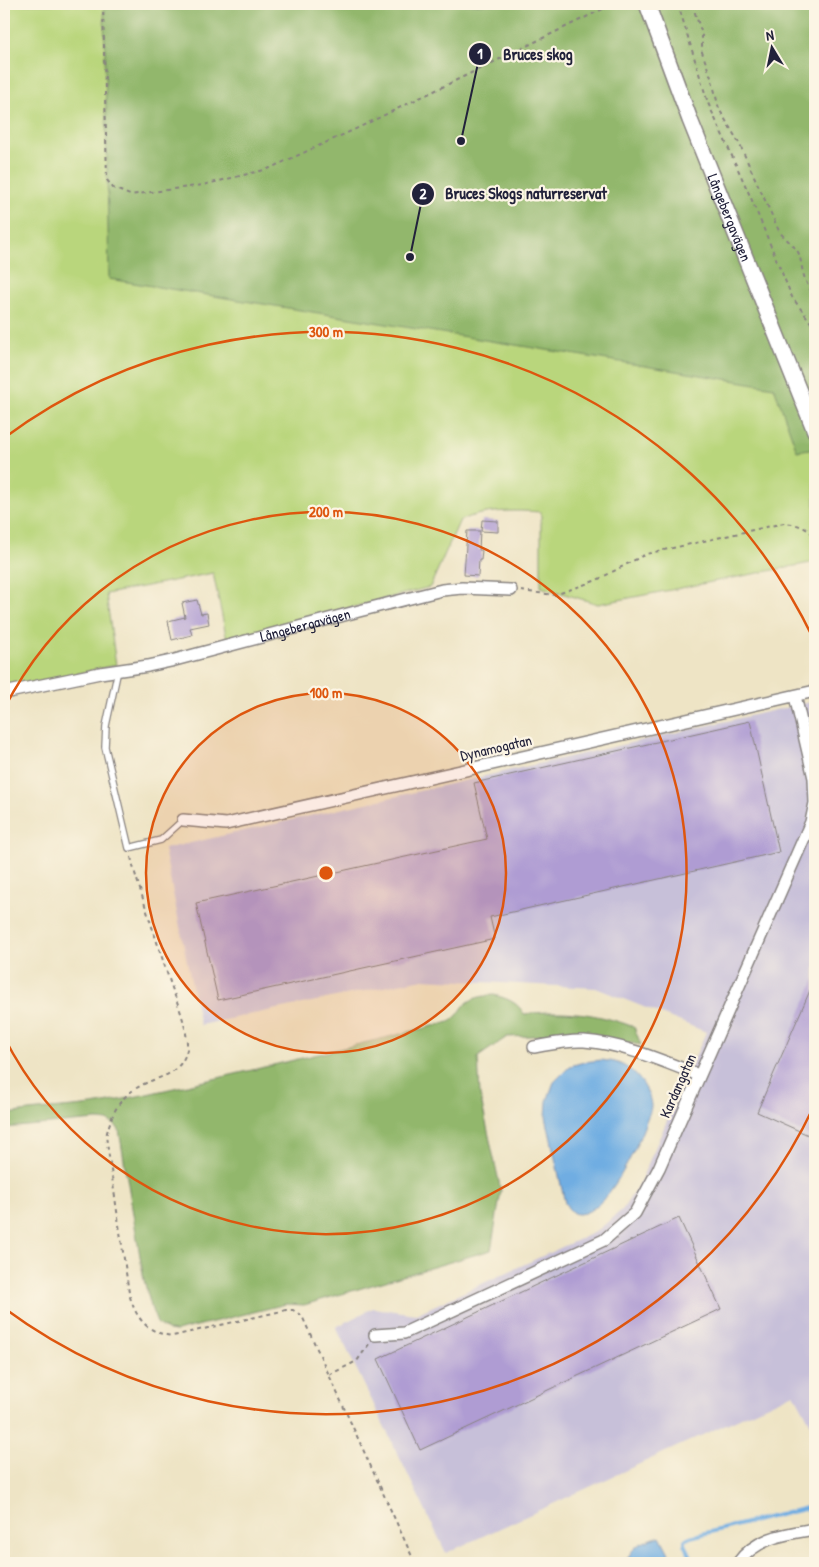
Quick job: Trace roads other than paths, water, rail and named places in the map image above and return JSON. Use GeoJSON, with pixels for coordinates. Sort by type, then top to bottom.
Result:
{"type":"FeatureCollection","features":[{"type":"Feature","properties":{"kind":"street","name":"Långebergavägen"},"geometry":{"type":"LineString","coordinates":[[647,4],[693,128],[815,431]]}},
{"type":"Feature","properties":{"kind":"street","name":"Långebergavägen"},"geometry":{"type":"LineString","coordinates":[[4,693],[179,659],[449,589],[511,590]]}},
{"type":"Feature","properties":{"kind":"street","name":"Dynamogatan"},"geometry":{"type":"LineString","coordinates":[[183,820],[226,824],[815,691]]}},
{"type":"Feature","properties":{"kind":"street","name":"Kardangatan"},"geometry":{"type":"LineString","coordinates":[[375,1335],[404,1333],[604,1240],[635,1213],[647,1192],[700,1075],[811,822],[815,803],[814,778],[795,696]]}},
{"type":"Feature","properties":{"kind":"street"},"geometry":{"type":"LineString","coordinates":[[534,1047],[585,1041],[629,1048],[700,1075]]}},
{"type":"Feature","properties":{"kind":"street"},"geometry":{"type":"LineString","coordinates":[[738,1563],[752,1548],[770,1538],[815,1529]]}},
{"type":"Feature","properties":{"kind":"lane"},"geometry":{"type":"LineString","coordinates":[[118,670],[106,726],[105,747],[129,848],[161,840],[183,820]]}},
{"type":"Feature","properties":{"kind":"water"},"geometry":{"type":"Polygon","coordinates":[[[601,1060],[618,1063],[636,1075],[648,1093],[651,1108],[635,1148],[620,1177],[600,1203],[590,1211],[576,1214],[570,1211],[565,1203],[546,1117],[547,1101],[554,1082],[570,1066],[601,1060]]]}},
{"type":"Feature","properties":{"kind":"water"},"geometry":{"type":"Polygon","coordinates":[[[660,1536],[674,1563],[626,1563],[635,1548],[644,1542],[660,1536]]]}},
{"type":"Feature","properties":{"kind":"waterway"},"geometry":{"type":"LineString","coordinates":[[694,1563],[685,1544],[685,1540],[690,1537],[815,1506]]}},
{"type":"Feature","properties":{"kind":"place","name":"Bruces skog"},"geometry":{"type":"Point","coordinates":[461,141]}},
{"type":"Feature","properties":{"kind":"place","name":"Bruces Skogs naturreservat"},"geometry":{"type":"Point","coordinates":[410,257]}}]}
